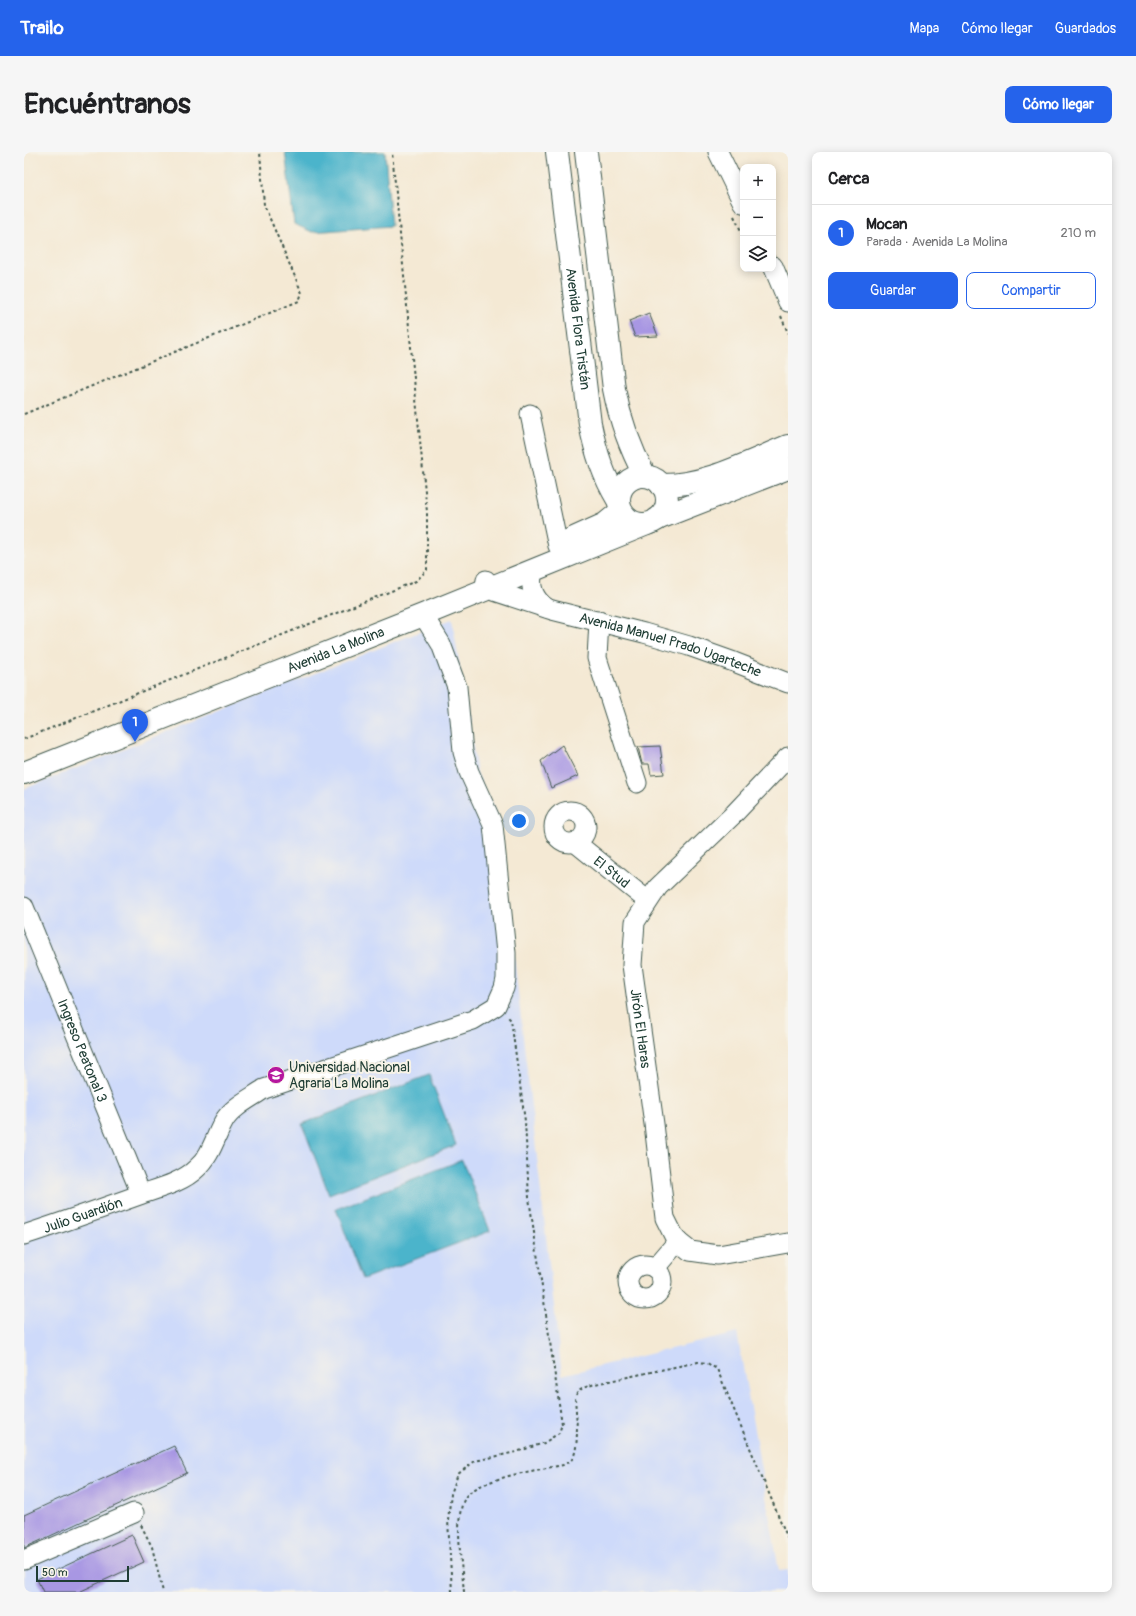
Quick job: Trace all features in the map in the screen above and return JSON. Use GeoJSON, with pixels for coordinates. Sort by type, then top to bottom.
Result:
{"type":"FeatureCollection","features":[{"type":"Feature","properties":{"kind":"main road","name":"Avenida Flora Tristán"},"geometry":{"type":"LineString","coordinates":[[558,152],[590,424],[593,441],[603,474],[620,505]]}},
{"type":"Feature","properties":{"kind":"main road","name":"Avenida Flora Tristán"},"geometry":{"type":"LineString","coordinates":[[586,152],[614,389],[621,420],[628,440],[653,481]]}},
{"type":"Feature","properties":{"kind":"main road"},"geometry":{"type":"LineString","coordinates":[[653,481],[667,497],[667,504],[664,511],[652,521],[635,523],[629,520],[620,505],[620,492],[624,485],[630,480],[637,477],[653,481],[682,484],[703,480],[788,446]]}},
{"type":"Feature","properties":{"kind":"main road","name":"Avenida La Molina"},"geometry":{"type":"LineString","coordinates":[[24,762],[488,583],[533,571],[652,521],[788,468]]}},
{"type":"Feature","properties":{"kind":"main road","name":"Avenida La Molina"},"geometry":{"type":"LineString","coordinates":[[24,773],[423,616],[558,546],[605,524],[620,505]]}},
{"type":"Feature","properties":{"kind":"street"},"geometry":{"type":"LineString","coordinates":[[718,152],[742,200]]}},
{"type":"Feature","properties":{"kind":"street"},"geometry":{"type":"LineString","coordinates":[[776,272],[788,302]]}},
{"type":"Feature","properties":{"kind":"street"},"geometry":{"type":"LineString","coordinates":[[530,414],[558,546]]}},
{"type":"Feature","properties":{"kind":"street","name":"Avenida Manuel Prado Ugarteche"},"geometry":{"type":"LineString","coordinates":[[533,571],[531,577],[533,591],[540,603],[552,610]]}},
{"type":"Feature","properties":{"kind":"street","name":"Avenida Manuel Prado Ugarteche"},"geometry":{"type":"LineString","coordinates":[[488,583],[552,610],[599,621],[689,646],[788,683]]}},
{"type":"Feature","properties":{"kind":"street"},"geometry":{"type":"LineString","coordinates":[[423,616],[441,644],[457,688],[463,752],[469,772],[493,825],[506,953],[504,988],[496,1006]]}},
{"type":"Feature","properties":{"kind":"street"},"geometry":{"type":"LineString","coordinates":[[599,621],[597,658],[637,783]]}},
{"type":"Feature","properties":{"kind":"street","name":"Jirón El Haras"},"geometry":{"type":"LineString","coordinates":[[788,756],[732,816],[658,887],[635,922],[632,965],[654,1124],[665,1218],[678,1241],[690,1251],[718,1255],[788,1243]]}},
{"type":"Feature","properties":{"kind":"street","name":"El Stud"},"geometry":{"type":"LineString","coordinates":[[576,843],[648,901]]}},
{"type":"Feature","properties":{"kind":"street","name":"Ingreso Peatonal 3"},"geometry":{"type":"LineString","coordinates":[[24,908],[141,1194]]}},
{"type":"Feature","properties":{"kind":"street","name":"Julio Guardión"},"geometry":{"type":"LineString","coordinates":[[24,1235],[162,1187],[196,1169],[207,1156],[224,1120],[236,1107],[264,1089],[473,1020],[496,1006]]}},
{"type":"Feature","properties":{"kind":"street"},"geometry":{"type":"LineString","coordinates":[[654,1268],[678,1241]]}},
{"type":"Feature","properties":{"kind":"street"},"geometry":{"type":"LineString","coordinates":[[24,1560],[134,1513]]}},
{"type":"Feature","properties":{"kind":"path"},"geometry":{"type":"LineString","coordinates":[[24,414],[299,301],[302,293],[264,205],[260,152]]}},
{"type":"Feature","properties":{"kind":"path"},"geometry":{"type":"LineString","coordinates":[[24,739],[416,581],[427,570],[427,512],[392,152]]}},
{"type":"Feature","properties":{"kind":"path"},"geometry":{"type":"LineString","coordinates":[[452,1592],[448,1520],[451,1494],[458,1474],[475,1461],[516,1452],[544,1443],[559,1433],[562,1424],[529,1198],[525,1121],[511,1020],[496,1006]]}},
{"type":"Feature","properties":{"kind":"path"},"geometry":{"type":"LineString","coordinates":[[464,1592],[459,1526],[461,1508],[466,1496],[478,1487],[497,1480],[563,1465],[571,1460],[575,1451],[577,1438],[575,1398],[577,1393],[583,1388],[595,1384],[698,1362],[707,1363],[717,1369],[788,1539]]}},
{"type":"Feature","properties":{"kind":"path"},"geometry":{"type":"LineString","coordinates":[[134,1513],[152,1547],[163,1592]]}},
{"type":"Feature","properties":{"kind":"shaded area","name":"Universidad Nacional Agraria La Molina"},"geometry":{"type":"Polygon","coordinates":[[[452,619],[477,773],[498,818],[562,1375],[737,1333],[779,1571],[788,1570],[788,1592],[24,1592],[24,789],[452,619]]]}},
{"type":"Feature","properties":{"kind":"water"},"geometry":{"type":"Polygon","coordinates":[[[285,152],[385,152],[391,226],[312,232],[294,224],[285,152]]]}},
{"type":"Feature","properties":{"kind":"water"},"geometry":{"type":"Polygon","coordinates":[[[429,1075],[456,1145],[329,1194],[302,1124],[429,1075]]]}},
{"type":"Feature","properties":{"kind":"water"},"geometry":{"type":"Polygon","coordinates":[[[462,1160],[490,1231],[363,1279],[336,1209],[462,1160]]]}},
{"type":"Feature","properties":{"kind":"building"},"geometry":{"type":"Polygon","coordinates":[[[649,313],[658,336],[635,337],[629,321],[649,313]]]}},
{"type":"Feature","properties":{"kind":"building"},"geometry":{"type":"Polygon","coordinates":[[[562,745],[578,776],[551,788],[541,761],[562,745]]]}},
{"type":"Feature","properties":{"kind":"building"},"geometry":{"type":"Polygon","coordinates":[[[660,746],[664,774],[651,775],[649,764],[642,764],[638,747],[660,746]]]}},
{"type":"Feature","properties":{"kind":"building"},"geometry":{"type":"Polygon","coordinates":[[[174,1446],[187,1473],[24,1548],[24,1515],[174,1446]]]}},
{"type":"Feature","properties":{"kind":"building"},"geometry":{"type":"Polygon","coordinates":[[[132,1535],[144,1562],[79,1592],[43,1592],[37,1579],[132,1535]]]}},
{"type":"Feature","properties":{"kind":"place","name":"Mocan"},"geometry":{"type":"Point","coordinates":[135,742]}},
{"type":"Feature","properties":{"kind":"place","name":"Universidad Nacional Agraria La Molina"},"geometry":{"type":"Point","coordinates":[276,1075]}}]}
